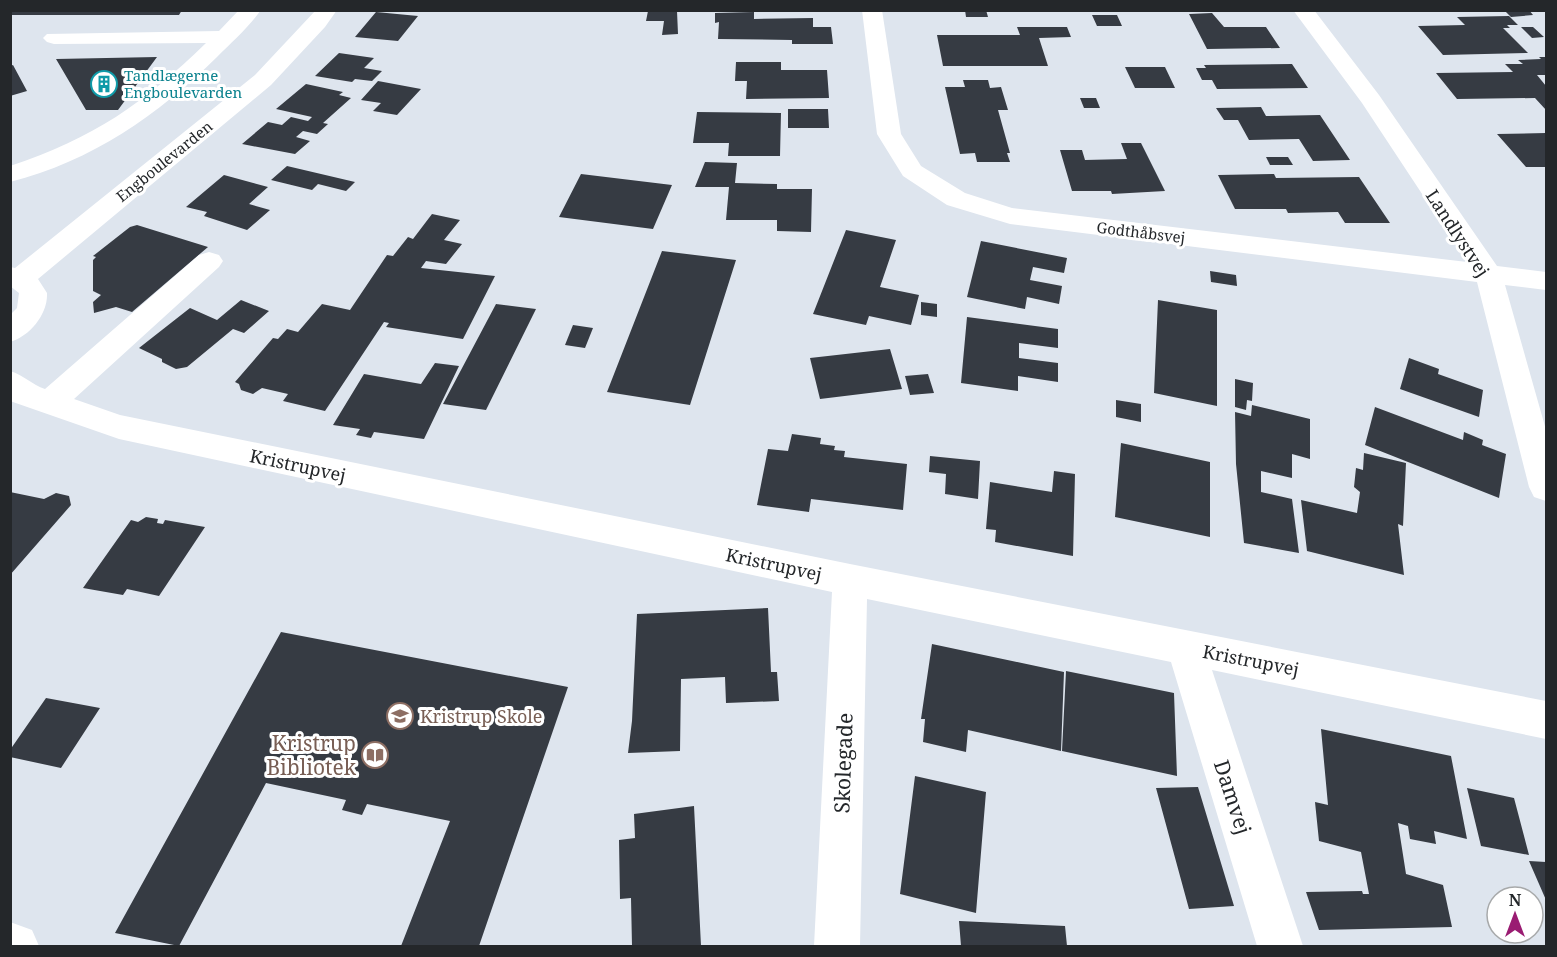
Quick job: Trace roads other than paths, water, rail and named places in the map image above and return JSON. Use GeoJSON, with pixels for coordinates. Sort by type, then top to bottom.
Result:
{"type":"FeatureCollection","features":[{"type":"Feature","properties":{"kind":"street"},"geometry":{"type":"LineString","coordinates":[[10,174],[64,156],[116,129],[182,78],[251,10]]}},
{"type":"Feature","properties":{"kind":"street","name":"Engboulevarden"},"geometry":{"type":"LineString","coordinates":[[15,278],[263,80],[318,23],[327,10]]}},
{"type":"Feature","properties":{"kind":"street","name":"Godthåbsvej"},"geometry":{"type":"LineString","coordinates":[[872,10],[889,134],[912,171],[956,199],[1010,216],[1546,281]]}},
{"type":"Feature","properties":{"kind":"street","name":"Landlystvej"},"geometry":{"type":"LineString","coordinates":[[1303,10],[1371,100],[1488,273],[1546,487]]}},
{"type":"Feature","properties":{"kind":"street"},"geometry":{"type":"LineString","coordinates":[[54,38],[227,36]]}},
{"type":"Feature","properties":{"kind":"street"},"geometry":{"type":"LineString","coordinates":[[23,396],[209,261]]}},
{"type":"Feature","properties":{"kind":"street"},"geometry":{"type":"LineString","coordinates":[[10,332],[26,317],[33,305],[34,294],[30,285],[15,278]]}},
{"type":"Feature","properties":{"kind":"street","name":"Kristrupvej"},"geometry":{"type":"LineString","coordinates":[[23,396],[119,427],[850,580],[1546,720]]}},
{"type":"Feature","properties":{"kind":"street","name":"Skolegade"},"geometry":{"type":"LineString","coordinates":[[837,946],[850,580]]}},
{"type":"Feature","properties":{"kind":"street","name":"Damvej"},"geometry":{"type":"LineString","coordinates":[[1185,647],[1280,946]]}},
{"type":"Feature","properties":{"kind":"street"},"geometry":{"type":"LineString","coordinates":[[10,945],[16,946]]}},
{"type":"Feature","properties":{"kind":"place","name":"Tandlægerne Engboulevarden"},"geometry":{"type":"Point","coordinates":[104,84]}},
{"type":"Feature","properties":{"kind":"place","name":"Kristrup Skole"},"geometry":{"type":"Point","coordinates":[400,716]}},
{"type":"Feature","properties":{"kind":"place","name":"Kristrup Bibliotek"},"geometry":{"type":"Point","coordinates":[375,755]}}]}
